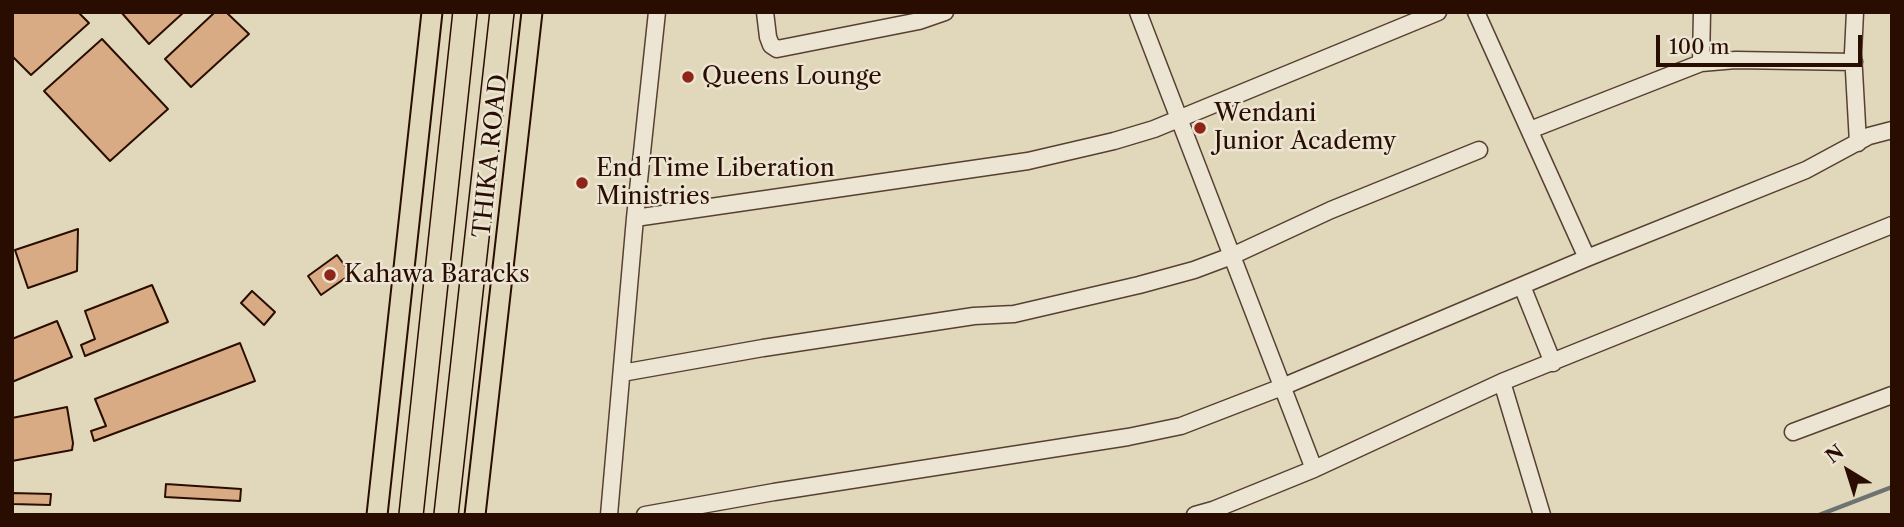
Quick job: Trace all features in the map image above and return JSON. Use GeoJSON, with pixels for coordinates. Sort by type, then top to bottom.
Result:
{"type":"FeatureCollection","features":[{"type":"Feature","properties":{"kind":"highway","name":"THIKA ROAD"},"geometry":{"type":"LineString","coordinates":[[411,515],[465,12]]}},
{"type":"Feature","properties":{"kind":"highway","name":"THIKA ROAD"},"geometry":{"type":"LineString","coordinates":[[446,515],[502,12]]}},
{"type":"Feature","properties":{"kind":"main road"},"geometry":{"type":"LineString","coordinates":[[377,515],[432,12]]}},
{"type":"Feature","properties":{"kind":"main road","name":"THIKA ROAD"},"geometry":{"type":"LineString","coordinates":[[475,515],[533,12]]}},
{"type":"Feature","properties":{"kind":"street"},"geometry":{"type":"LineString","coordinates":[[610,515],[635,218],[657,12]]}},
{"type":"Feature","properties":{"kind":"street"},"geometry":{"type":"LineString","coordinates":[[765,12],[768,37],[776,49],[945,12]]}},
{"type":"Feature","properties":{"kind":"street"},"geometry":{"type":"LineString","coordinates":[[1139,12],[1314,469]]}},
{"type":"Feature","properties":{"kind":"street"},"geometry":{"type":"LineString","coordinates":[[635,218],[1028,161],[1114,141],[1180,118],[1438,12]]}},
{"type":"Feature","properties":{"kind":"street"},"geometry":{"type":"LineString","coordinates":[[1476,12],[1587,258]]}},
{"type":"Feature","properties":{"kind":"street"},"geometry":{"type":"LineString","coordinates":[[1702,12],[1702,63]]}},
{"type":"Feature","properties":{"kind":"street"},"geometry":{"type":"LineString","coordinates":[[1855,12],[1857,143]]}},
{"type":"Feature","properties":{"kind":"street"},"geometry":{"type":"LineString","coordinates":[[1530,130],[1702,63],[1736,60],[1854,62]]}},
{"type":"Feature","properties":{"kind":"street"},"geometry":{"type":"LineString","coordinates":[[645,515],[1181,426],[1282,387],[1587,258],[1806,170],[1869,136],[1892,130]]}},
{"type":"Feature","properties":{"kind":"street"},"geometry":{"type":"LineString","coordinates":[[622,373],[763,348],[974,316],[1014,314],[1139,285],[1194,270],[1234,255],[1331,210],[1479,150]]}},
{"type":"Feature","properties":{"kind":"street"},"geometry":{"type":"LineString","coordinates":[[1195,515],[1234,508],[1502,382],[1892,225]]}},
{"type":"Feature","properties":{"kind":"street"},"geometry":{"type":"LineString","coordinates":[[1522,286],[1553,363]]}},
{"type":"Feature","properties":{"kind":"street"},"geometry":{"type":"LineString","coordinates":[[1502,382],[1542,515]]}},
{"type":"Feature","properties":{"kind":"street"},"geometry":{"type":"LineString","coordinates":[[1793,432],[1892,395]]}},
{"type":"Feature","properties":{"kind":"building"},"geometry":{"type":"Polygon","coordinates":[[[12,12],[78,12],[89,23],[31,75],[12,56],[12,12]]]}},
{"type":"Feature","properties":{"kind":"building"},"geometry":{"type":"Polygon","coordinates":[[[121,12],[184,12],[149,44],[121,12]]]}},
{"type":"Feature","properties":{"kind":"building"},"geometry":{"type":"Polygon","coordinates":[[[215,12],[226,12],[249,34],[191,87],[165,59],[215,12]]]}},
{"type":"Feature","properties":{"kind":"building"},"geometry":{"type":"Polygon","coordinates":[[[102,39],[168,109],[110,161],[44,91],[102,39]]]}},
{"type":"Feature","properties":{"kind":"building"},"geometry":{"type":"Polygon","coordinates":[[[78,229],[77,271],[28,288],[15,250],[78,229]]]}},
{"type":"Feature","properties":{"kind":"building","name":"Kahawa Baracks"},"geometry":{"type":"Polygon","coordinates":[[[337,255],[351,274],[321,295],[308,276],[337,255]]]}},
{"type":"Feature","properties":{"kind":"building"},"geometry":{"type":"Polygon","coordinates":[[[152,285],[168,322],[85,356],[81,345],[95,339],[85,311],[152,285]]]}},
{"type":"Feature","properties":{"kind":"building"},"geometry":{"type":"Polygon","coordinates":[[[252,291],[275,312],[264,325],[241,303],[252,291]]]}},
{"type":"Feature","properties":{"kind":"building"},"geometry":{"type":"Polygon","coordinates":[[[57,321],[72,357],[12,382],[12,339],[57,321]]]}},
{"type":"Feature","properties":{"kind":"building"},"geometry":{"type":"Polygon","coordinates":[[[240,343],[255,381],[94,441],[91,431],[106,426],[95,399],[240,343]]]}},
{"type":"Feature","properties":{"kind":"building"},"geometry":{"type":"Polygon","coordinates":[[[67,407],[72,450],[12,461],[12,418],[67,407]]]}},
{"type":"Feature","properties":{"kind":"building"},"geometry":{"type":"Polygon","coordinates":[[[166,484],[241,489],[240,501],[165,497],[166,484]]]}},
{"type":"Feature","properties":{"kind":"building"},"geometry":{"type":"Polygon","coordinates":[[[12,493],[51,494],[50,505],[12,504],[12,493]]]}},
{"type":"Feature","properties":{"kind":"waterway"},"geometry":{"type":"LineString","coordinates":[[1819,515],[1892,487]]}},
{"type":"Feature","properties":{"kind":"place","name":"Queens Lounge"},"geometry":{"type":"Point","coordinates":[688,77]}},
{"type":"Feature","properties":{"kind":"place","name":"Wendani Junior Academy"},"geometry":{"type":"Point","coordinates":[1200,128]}},
{"type":"Feature","properties":{"kind":"place","name":"End Time Liberation Ministries"},"geometry":{"type":"Point","coordinates":[582,183]}},
{"type":"Feature","properties":{"kind":"place","name":"Kahawa Baracks"},"geometry":{"type":"Point","coordinates":[330,275]}}]}
